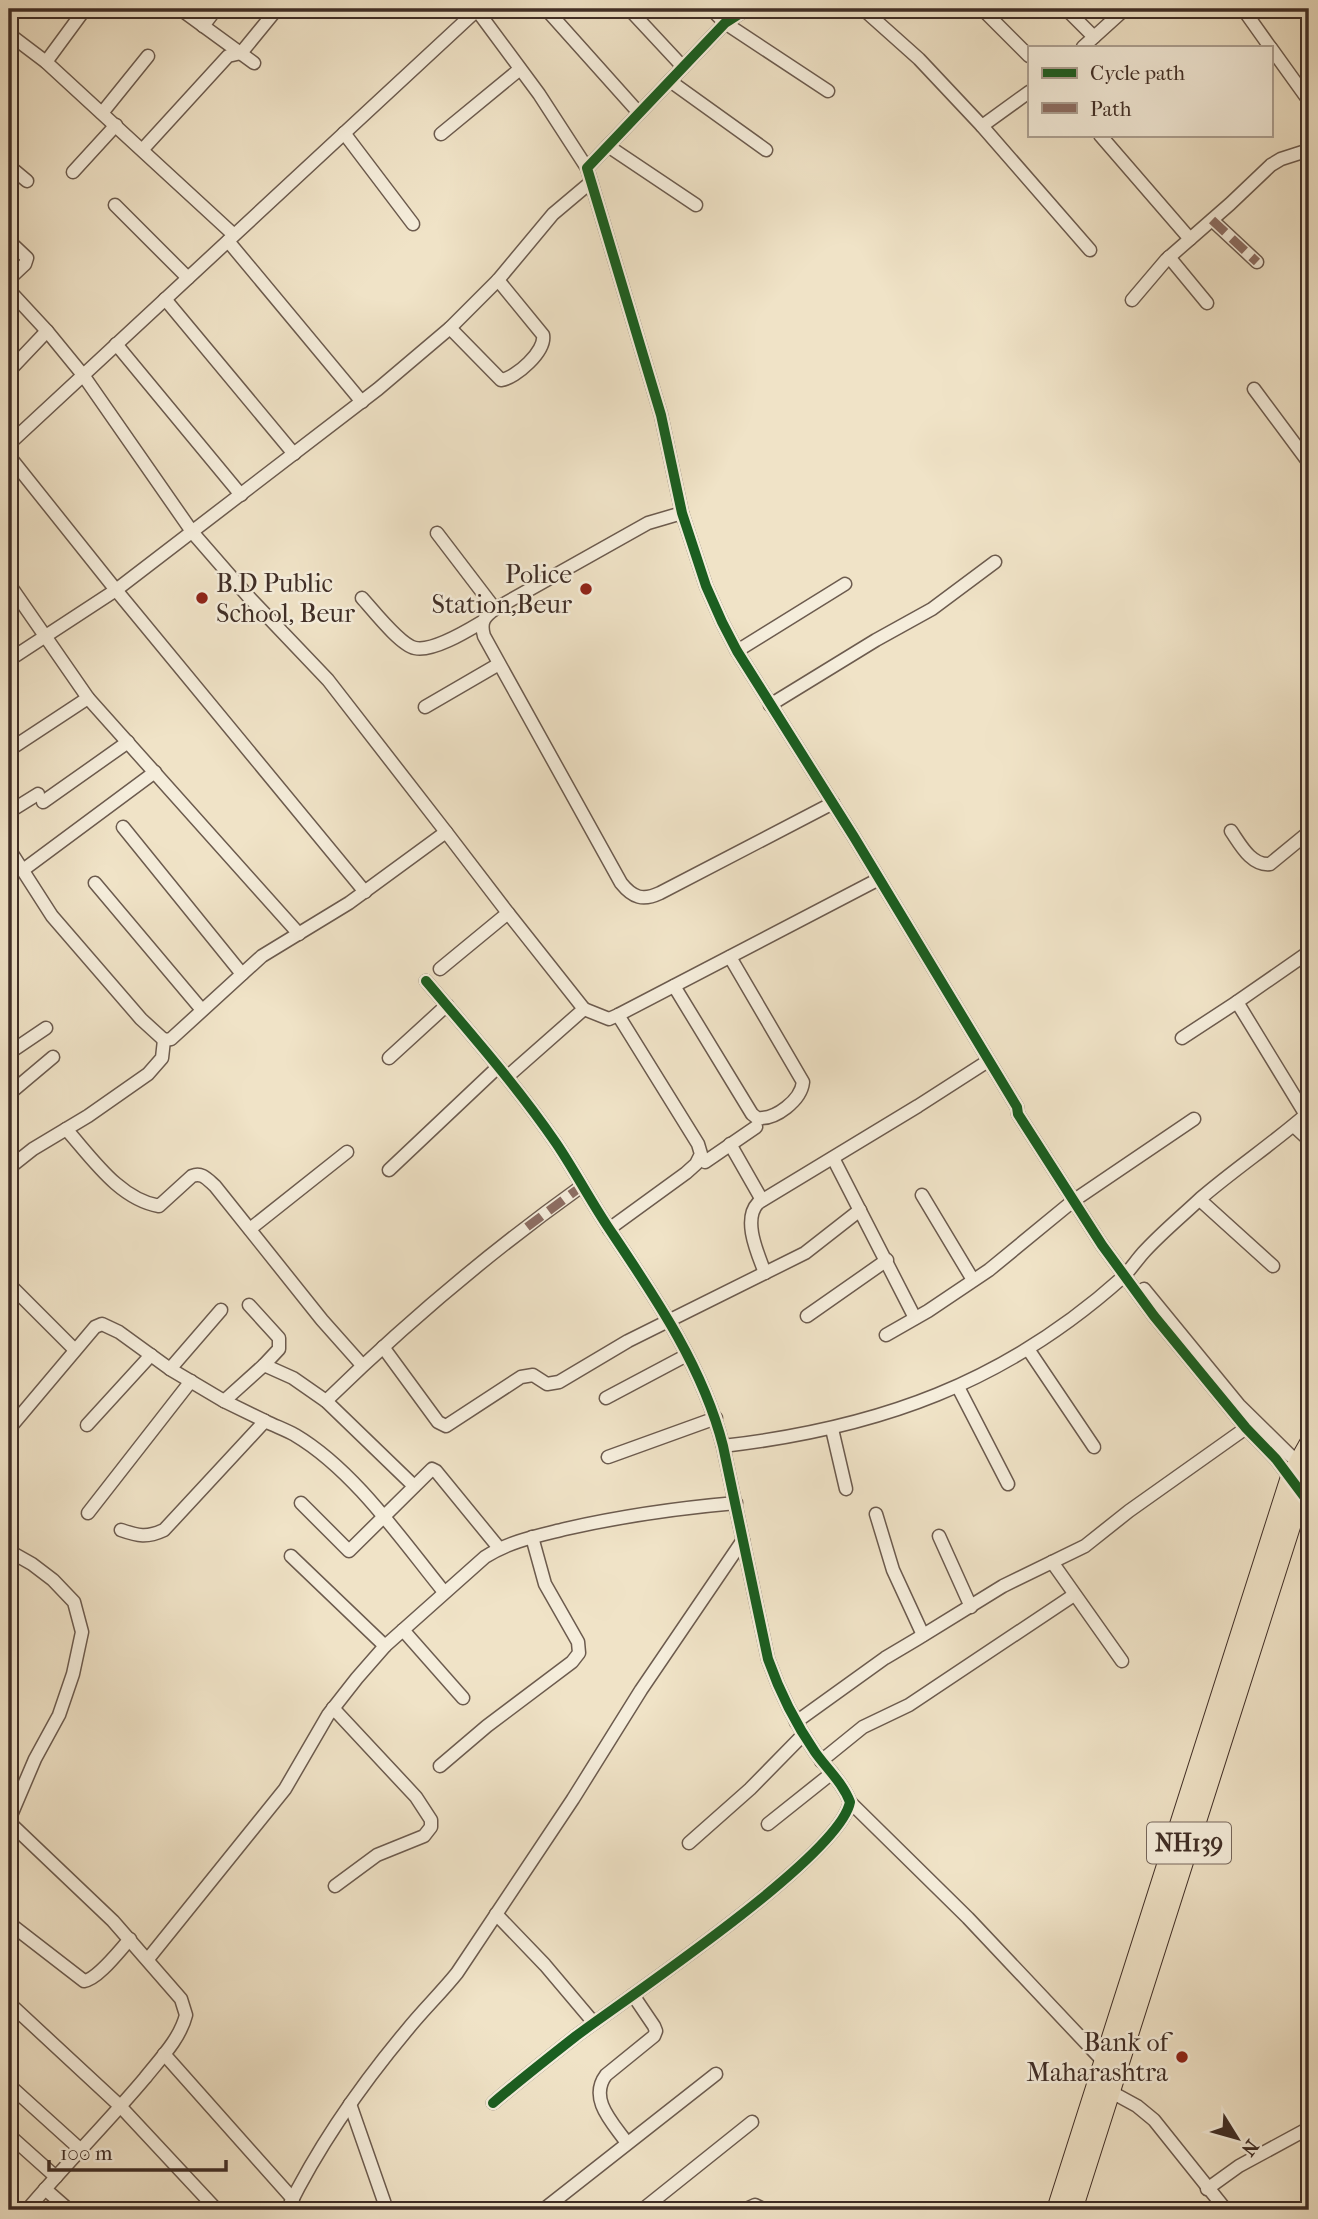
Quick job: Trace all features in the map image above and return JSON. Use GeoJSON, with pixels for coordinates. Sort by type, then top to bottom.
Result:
{"type":"FeatureCollection","features":[{"type":"Feature","properties":{"kind":"highway","name":"NH139"},"geometry":{"type":"LineString","coordinates":[[1056,2210],[1103,2088],[1309,1443]]}},
{"type":"Feature","properties":{"kind":"highway","name":"NH139"},"geometry":{"type":"LineString","coordinates":[[1073,2210],[1103,2088],[1103,2061],[1219,1725],[1307,1491]]}},
{"type":"Feature","properties":{"kind":"street"},"geometry":{"type":"LineString","coordinates":[[47,62],[85,9]]}},
{"type":"Feature","properties":{"kind":"street"},"geometry":{"type":"LineString","coordinates":[[180,9],[254,63]]}},
{"type":"Feature","properties":{"kind":"street"},"geometry":{"type":"LineString","coordinates":[[203,26],[216,9]]}},
{"type":"Feature","properties":{"kind":"street"},"geometry":{"type":"LineString","coordinates":[[143,149],[228,56],[240,53],[277,9]]}},
{"type":"Feature","properties":{"kind":"street"},"geometry":{"type":"LineString","coordinates":[[9,443],[477,9],[587,168],[661,415],[682,513],[706,586],[737,651],[833,803],[988,1061],[1017,1107],[1024,1110],[1076,1200],[1183,1352],[1246,1428],[1299,1470]]}},
{"type":"Feature","properties":{"kind":"street"},"geometry":{"type":"LineString","coordinates":[[546,9],[639,113]]}},
{"type":"Feature","properties":{"kind":"street"},"geometry":{"type":"LineString","coordinates":[[629,9],[683,67]]}},
{"type":"Feature","properties":{"kind":"street"},"geometry":{"type":"LineString","coordinates":[[711,9],[725,23],[828,91]]}},
{"type":"Feature","properties":{"kind":"street"},"geometry":{"type":"LineString","coordinates":[[587,168],[725,23],[747,9]]}},
{"type":"Feature","properties":{"kind":"street"},"geometry":{"type":"LineString","coordinates":[[863,9],[919,59],[982,126],[1090,250]]}},
{"type":"Feature","properties":{"kind":"street"},"geometry":{"type":"LineString","coordinates":[[1066,9],[1094,37]]}},
{"type":"Feature","properties":{"kind":"street"},"geometry":{"type":"LineString","coordinates":[[1084,46],[1125,9]]}},
{"type":"Feature","properties":{"kind":"street"},"geometry":{"type":"LineString","coordinates":[[1244,9],[1269,46]]}},
{"type":"Feature","properties":{"kind":"street"},"geometry":{"type":"LineString","coordinates":[[986,10],[1028,55]]}},
{"type":"Feature","properties":{"kind":"street"},"geometry":{"type":"LineString","coordinates":[[9,34],[47,62],[143,149],[231,238],[362,402]]}},
{"type":"Feature","properties":{"kind":"street"},"geometry":{"type":"LineString","coordinates":[[1272,51],[1309,101]]}},
{"type":"Feature","properties":{"kind":"street"},"geometry":{"type":"LineString","coordinates":[[102,113],[148,55]]}},
{"type":"Feature","properties":{"kind":"street"},"geometry":{"type":"LineString","coordinates":[[441,134],[520,69]]}},
{"type":"Feature","properties":{"kind":"street"},"geometry":{"type":"LineString","coordinates":[[670,81],[766,150]]}},
{"type":"Feature","properties":{"kind":"street"},"geometry":{"type":"LineString","coordinates":[[982,126],[1028,93]]}},
{"type":"Feature","properties":{"kind":"street"},"geometry":{"type":"LineString","coordinates":[[73,172],[116,125]]}},
{"type":"Feature","properties":{"kind":"street"},"geometry":{"type":"LineString","coordinates":[[344,133],[413,223]]}},
{"type":"Feature","properties":{"kind":"street"},"geometry":{"type":"LineString","coordinates":[[1101,136],[1190,239]]}},
{"type":"Feature","properties":{"kind":"street"},"geometry":{"type":"LineString","coordinates":[[608,146],[696,205]]}},
{"type":"Feature","properties":{"kind":"street"},"geometry":{"type":"LineString","coordinates":[[1132,300],[1169,257],[1271,164],[1309,150]]}},
{"type":"Feature","properties":{"kind":"street"},"geometry":{"type":"LineString","coordinates":[[9,166],[27,181]]}},
{"type":"Feature","properties":{"kind":"street"},"geometry":{"type":"LineString","coordinates":[[9,660],[116,590],[362,402],[450,328],[498,280],[553,214],[591,182]]}},
{"type":"Feature","properties":{"kind":"street"},"geometry":{"type":"LineString","coordinates":[[115,205],[188,278]]}},
{"type":"Feature","properties":{"kind":"street"},"geometry":{"type":"LineString","coordinates":[[1212,220],[1256,262]]}},
{"type":"Feature","properties":{"kind":"street"},"geometry":{"type":"LineString","coordinates":[[9,241],[27,258],[25,264],[9,279]]}},
{"type":"Feature","properties":{"kind":"street"},"geometry":{"type":"LineString","coordinates":[[1169,257],[1207,303]]}},
{"type":"Feature","properties":{"kind":"street"},"geometry":{"type":"LineString","coordinates":[[450,328],[501,380],[508,379],[542,348],[543,335],[498,280]]}},
{"type":"Feature","properties":{"kind":"street"},"geometry":{"type":"LineString","coordinates":[[9,290],[83,375],[193,533],[247,595],[328,680],[584,1009],[609,1018],[618,1015],[879,879]]}},
{"type":"Feature","properties":{"kind":"street"},"geometry":{"type":"LineString","coordinates":[[165,299],[294,454]]}},
{"type":"Feature","properties":{"kind":"street"},"geometry":{"type":"LineString","coordinates":[[9,371],[47,331]]}},
{"type":"Feature","properties":{"kind":"street"},"geometry":{"type":"LineString","coordinates":[[116,344],[240,495]]}},
{"type":"Feature","properties":{"kind":"street"},"geometry":{"type":"LineString","coordinates":[[1254,388],[1309,463]]}},
{"type":"Feature","properties":{"kind":"street"},"geometry":{"type":"LineString","coordinates":[[9,456],[365,892]]}},
{"type":"Feature","properties":{"kind":"street"},"geometry":{"type":"LineString","coordinates":[[682,513],[648,523],[495,609],[482,622],[484,636],[621,883],[635,896],[643,899],[660,893],[833,803]]}},
{"type":"Feature","properties":{"kind":"street"},"geometry":{"type":"LineString","coordinates":[[437,533],[495,609]]}},
{"type":"Feature","properties":{"kind":"street"},"geometry":{"type":"LineString","coordinates":[[770,705],[932,609],[995,562]]}},
{"type":"Feature","properties":{"kind":"street"},"geometry":{"type":"LineString","coordinates":[[9,584],[88,698],[299,934]]}},
{"type":"Feature","properties":{"kind":"street"},"geometry":{"type":"LineString","coordinates":[[737,651],[845,584]]}},
{"type":"Feature","properties":{"kind":"street"},"geometry":{"type":"LineString","coordinates":[[362,598],[402,640],[414,648],[450,639],[482,622]]}},
{"type":"Feature","properties":{"kind":"street"},"geometry":{"type":"LineString","coordinates":[[425,706],[499,664]]}},
{"type":"Feature","properties":{"kind":"street"},"geometry":{"type":"LineString","coordinates":[[9,750],[88,698]]}},
{"type":"Feature","properties":{"kind":"street"},"geometry":{"type":"LineString","coordinates":[[9,812],[41,798],[128,742]]}},
{"type":"Feature","properties":{"kind":"street"},"geometry":{"type":"LineString","coordinates":[[16,866],[155,772]]}},
{"type":"Feature","properties":{"kind":"street"},"geometry":{"type":"LineString","coordinates":[[123,827],[242,974]]}},
{"type":"Feature","properties":{"kind":"street"},"geometry":{"type":"LineString","coordinates":[[1231,831],[1248,854],[1263,865],[1270,864],[1309,832]]}},
{"type":"Feature","properties":{"kind":"street"},"geometry":{"type":"LineString","coordinates":[[164,1040],[171,1039],[262,956],[365,892],[446,832]]}},
{"type":"Feature","properties":{"kind":"street"},"geometry":{"type":"LineString","coordinates":[[9,849],[16,866],[52,916],[141,1019],[164,1040]]}},
{"type":"Feature","properties":{"kind":"street"},"geometry":{"type":"LineString","coordinates":[[95,883],[202,1010]]}},
{"type":"Feature","properties":{"kind":"street"},"geometry":{"type":"LineString","coordinates":[[440,969],[508,913]]}},
{"type":"Feature","properties":{"kind":"street"},"geometry":{"type":"LineString","coordinates":[[1182,1038],[1309,952]]}},
{"type":"Feature","properties":{"kind":"street"},"geometry":{"type":"LineString","coordinates":[[674,986],[752,1114],[757,1118],[769,1117],[799,1094],[803,1082],[730,957]]}},
{"type":"Feature","properties":{"kind":"street"},"geometry":{"type":"LineString","coordinates":[[426,981],[507,1077],[558,1145],[687,1355],[716,1418],[768,1659],[777,1684],[803,1735],[846,1792],[850,1802],[968,1918],[1103,2061]]}},
{"type":"Feature","properties":{"kind":"street"},"geometry":{"type":"LineString","coordinates":[[723,1446],[772,1441],[832,1429],[904,1408],[957,1387],[1028,1349],[1127,1273],[1163,1233],[1200,1200],[1307,1113],[1237,1002]]}},
{"type":"Feature","properties":{"kind":"street"},"geometry":{"type":"LineString","coordinates":[[389,1058],[447,1005]]}},
{"type":"Feature","properties":{"kind":"street"},"geometry":{"type":"LineString","coordinates":[[507,1077],[584,1009]]}},
{"type":"Feature","properties":{"kind":"street"},"geometry":{"type":"LineString","coordinates":[[609,1229],[685,1173],[696,1164],[701,1154],[698,1144],[618,1015]]}},
{"type":"Feature","properties":{"kind":"street"},"geometry":{"type":"LineString","coordinates":[[9,1053],[46,1028]]}},
{"type":"Feature","properties":{"kind":"street"},"geometry":{"type":"LineString","coordinates":[[9,1168],[148,1074],[162,1058],[164,1040]]}},
{"type":"Feature","properties":{"kind":"street"},"geometry":{"type":"LineString","coordinates":[[9,1094],[53,1057]]}},
{"type":"Feature","properties":{"kind":"street"},"geometry":{"type":"LineString","coordinates":[[765,1272],[751,1221],[752,1209],[762,1200],[988,1061]]}},
{"type":"Feature","properties":{"kind":"street"},"geometry":{"type":"LineString","coordinates":[[389,1170],[498,1067]]}},
{"type":"Feature","properties":{"kind":"street"},"geometry":{"type":"LineString","coordinates":[[886,1335],[973,1280],[1076,1200],[1194,1119]]}},
{"type":"Feature","properties":{"kind":"street"},"geometry":{"type":"LineString","coordinates":[[1294,1126],[1309,1140]]}},
{"type":"Feature","properties":{"kind":"street"},"geometry":{"type":"LineString","coordinates":[[705,1162],[756,1127]]}},
{"type":"Feature","properties":{"kind":"street"},"geometry":{"type":"LineString","coordinates":[[66,1129],[116,1184],[149,1204],[159,1206],[192,1176],[204,1176],[362,1365]]}},
{"type":"Feature","properties":{"kind":"street"},"geometry":{"type":"LineString","coordinates":[[730,1144],[762,1200]]}},
{"type":"Feature","properties":{"kind":"street"},"geometry":{"type":"LineString","coordinates":[[250,1229],[347,1152]]}},
{"type":"Feature","properties":{"kind":"street"},"geometry":{"type":"LineString","coordinates":[[833,1158],[915,1318]]}},
{"type":"Feature","properties":{"kind":"street"},"geometry":{"type":"LineString","coordinates":[[326,1401],[362,1365],[492,1254],[582,1186]]}},
{"type":"Feature","properties":{"kind":"street"},"geometry":{"type":"LineString","coordinates":[[922,1195],[973,1280]]}},
{"type":"Feature","properties":{"kind":"street"},"geometry":{"type":"LineString","coordinates":[[1200,1200],[1273,1266]]}},
{"type":"Feature","properties":{"kind":"street"},"geometry":{"type":"LineString","coordinates":[[383,1348],[438,1422],[446,1426],[521,1377],[533,1376],[547,1384],[559,1382],[611,1350],[805,1253],[860,1210]]}},
{"type":"Feature","properties":{"kind":"street"},"geometry":{"type":"LineString","coordinates":[[807,1316],[887,1261]]}},
{"type":"Feature","properties":{"kind":"street"},"geometry":{"type":"LineString","coordinates":[[1127,1273],[1239,1405],[1299,1470],[1307,1491]]}},
{"type":"Feature","properties":{"kind":"street"},"geometry":{"type":"LineString","coordinates":[[9,1284],[75,1350]]}},
{"type":"Feature","properties":{"kind":"street"},"geometry":{"type":"LineString","coordinates":[[224,1401],[279,1349],[279,1338],[249,1305]]}},
{"type":"Feature","properties":{"kind":"street"},"geometry":{"type":"LineString","coordinates":[[170,1369],[221,1310]]}},
{"type":"Feature","properties":{"kind":"street"},"geometry":{"type":"LineString","coordinates":[[11,1420],[94,1327],[102,1324],[224,1401],[293,1434],[316,1449],[354,1484],[444,1592]]}},
{"type":"Feature","properties":{"kind":"street"},"geometry":{"type":"LineString","coordinates":[[1028,1349],[1094,1447]]}},
{"type":"Feature","properties":{"kind":"street"},"geometry":{"type":"LineString","coordinates":[[88,1425],[151,1355]]}},
{"type":"Feature","properties":{"kind":"street"},"geometry":{"type":"LineString","coordinates":[[606,1398],[687,1355]]}},
{"type":"Feature","properties":{"kind":"street"},"geometry":{"type":"LineString","coordinates":[[264,1365],[293,1378],[326,1401],[414,1486]]}},
{"type":"Feature","properties":{"kind":"street"},"geometry":{"type":"LineString","coordinates":[[88,1513],[191,1381]]}},
{"type":"Feature","properties":{"kind":"street"},"geometry":{"type":"LineString","coordinates":[[957,1387],[1007,1484]]}},
{"type":"Feature","properties":{"kind":"street"},"geometry":{"type":"LineString","coordinates":[[608,1457],[716,1418]]}},
{"type":"Feature","properties":{"kind":"street"},"geometry":{"type":"LineString","coordinates":[[121,1530],[152,1536],[164,1530],[265,1421]]}},
{"type":"Feature","properties":{"kind":"street"},"geometry":{"type":"LineString","coordinates":[[796,1722],[885,1658],[1003,1586],[1085,1546],[1129,1511],[1246,1428]]}},
{"type":"Feature","properties":{"kind":"street"},"geometry":{"type":"LineString","coordinates":[[832,1429],[846,1489]]}},
{"type":"Feature","properties":{"kind":"street"},"geometry":{"type":"LineString","coordinates":[[301,1503],[349,1551],[432,1469],[499,1548]]}},
{"type":"Feature","properties":{"kind":"street"},"geometry":{"type":"LineString","coordinates":[[148,1959],[289,1782],[333,1707],[385,1646],[470,1569],[499,1548],[532,1537],[644,1513],[736,1503]]}},
{"type":"Feature","properties":{"kind":"street"},"geometry":{"type":"LineString","coordinates":[[876,1514],[893,1570],[923,1635]]}},
{"type":"Feature","properties":{"kind":"street"},"geometry":{"type":"LineString","coordinates":[[939,1536],[971,1607]]}},
{"type":"Feature","properties":{"kind":"street"},"geometry":{"type":"LineString","coordinates":[[440,1766],[487,1726],[572,1662],[579,1653],[578,1642],[545,1584],[532,1537]]}},
{"type":"Feature","properties":{"kind":"street"},"geometry":{"type":"LineString","coordinates":[[164,2053],[290,2204],[350,2104],[409,2026],[443,1991],[573,1800],[641,1690],[743,1540]]}},
{"type":"Feature","properties":{"kind":"street"},"geometry":{"type":"LineString","coordinates":[[9,1551],[53,1580],[74,1602],[82,1632],[73,1674],[59,1715],[35,1759],[9,1821],[130,1939],[185,2007],[184,2024],[164,2053],[27,2210]]}},
{"type":"Feature","properties":{"kind":"street"},"geometry":{"type":"LineString","coordinates":[[291,1556],[385,1646]]}},
{"type":"Feature","properties":{"kind":"street"},"geometry":{"type":"LineString","coordinates":[[1052,1562],[1122,1661]]}},
{"type":"Feature","properties":{"kind":"street"},"geometry":{"type":"LineString","coordinates":[[821,1761],[863,1727],[909,1705],[1074,1595]]}},
{"type":"Feature","properties":{"kind":"street"},"geometry":{"type":"LineString","coordinates":[[403,1630],[463,1698]]}},
{"type":"Feature","properties":{"kind":"street"},"geometry":{"type":"LineString","coordinates":[[333,1707],[416,1797],[431,1820],[431,1827],[425,1836],[377,1855],[335,1886]]}},
{"type":"Feature","properties":{"kind":"street"},"geometry":{"type":"LineString","coordinates":[[690,1843],[750,1789],[803,1735]]}},
{"type":"Feature","properties":{"kind":"street"},"geometry":{"type":"LineString","coordinates":[[768,1824],[832,1773]]}},
{"type":"Feature","properties":{"kind":"street"},"geometry":{"type":"LineString","coordinates":[[493,2104],[594,2023],[804,1863],[845,1818],[850,1802]]}},
{"type":"Feature","properties":{"kind":"street"},"geometry":{"type":"LineString","coordinates":[[496,1914],[545,1965],[594,2023]]}},
{"type":"Feature","properties":{"kind":"street"},"geometry":{"type":"LineString","coordinates":[[9,1923],[84,1981],[96,1975],[130,1939]]}},
{"type":"Feature","properties":{"kind":"street"},"geometry":{"type":"LineString","coordinates":[[627,2143],[598,2097],[601,2081],[606,2075],[654,2036],[656,2031],[633,1995]]}},
{"type":"Feature","properties":{"kind":"street"},"geometry":{"type":"LineString","coordinates":[[9,2003],[120,2106],[217,2210]]}},
{"type":"Feature","properties":{"kind":"street"},"geometry":{"type":"LineString","coordinates":[[543,2210],[716,2074]]}},
{"type":"Feature","properties":{"kind":"street"},"geometry":{"type":"LineString","coordinates":[[9,2085],[81,2150]]}},
{"type":"Feature","properties":{"kind":"street"},"geometry":{"type":"LineString","coordinates":[[1103,2088],[1137,2106],[1154,2120],[1226,2210]]}},
{"type":"Feature","properties":{"kind":"street"},"geometry":{"type":"LineString","coordinates":[[350,2104],[387,2210]]}},
{"type":"Feature","properties":{"kind":"street"},"geometry":{"type":"LineString","coordinates":[[642,2210],[752,2122]]}},
{"type":"Feature","properties":{"kind":"street"},"geometry":{"type":"LineString","coordinates":[[1207,2189],[1239,2166],[1309,2128]]}},
{"type":"Feature","properties":{"kind":"street"},"geometry":{"type":"LineString","coordinates":[[9,2135],[56,2177]]}},
{"type":"Feature","properties":{"kind":"street"},"geometry":{"type":"LineString","coordinates":[[45,2189],[69,2210]]}},
{"type":"Feature","properties":{"kind":"street"},"geometry":{"type":"LineString","coordinates":[[744,2210],[755,2205],[765,2210]]}},
{"type":"Feature","properties":{"kind":"marked path"},"geometry":{"type":"LineString","coordinates":[[1212,220],[1257,262]]}},
{"type":"Feature","properties":{"kind":"marked path"},"geometry":{"type":"LineString","coordinates":[[527,1227],[582,1186]]}},
{"type":"Feature","properties":{"kind":"cycle path"},"geometry":{"type":"LineString","coordinates":[[747,9],[725,23],[587,168],[661,415],[682,513],[706,586],[737,651],[854,837],[1017,1107],[1018,1114],[1102,1245],[1154,1316],[1246,1428],[1276,1459],[1309,1503]]}},
{"type":"Feature","properties":{"kind":"cycle path"},"geometry":{"type":"LineString","coordinates":[[426,981],[510,1081],[556,1143],[660,1307],[690,1361],[703,1388],[723,1446],[768,1659],[801,1730],[839,1782],[850,1802],[837,1826],[810,1856],[773,1889],[729,1925],[576,2036],[493,2103]]}},
{"type":"Feature","properties":{"kind":"place","name":"Police Station,Beur"},"geometry":{"type":"Point","coordinates":[586,589]}},
{"type":"Feature","properties":{"kind":"place","name":"B.D Public School, Beur"},"geometry":{"type":"Point","coordinates":[202,598]}},
{"type":"Feature","properties":{"kind":"place","name":"Bank of Maharashtra"},"geometry":{"type":"Point","coordinates":[1182,2057]}}]}
